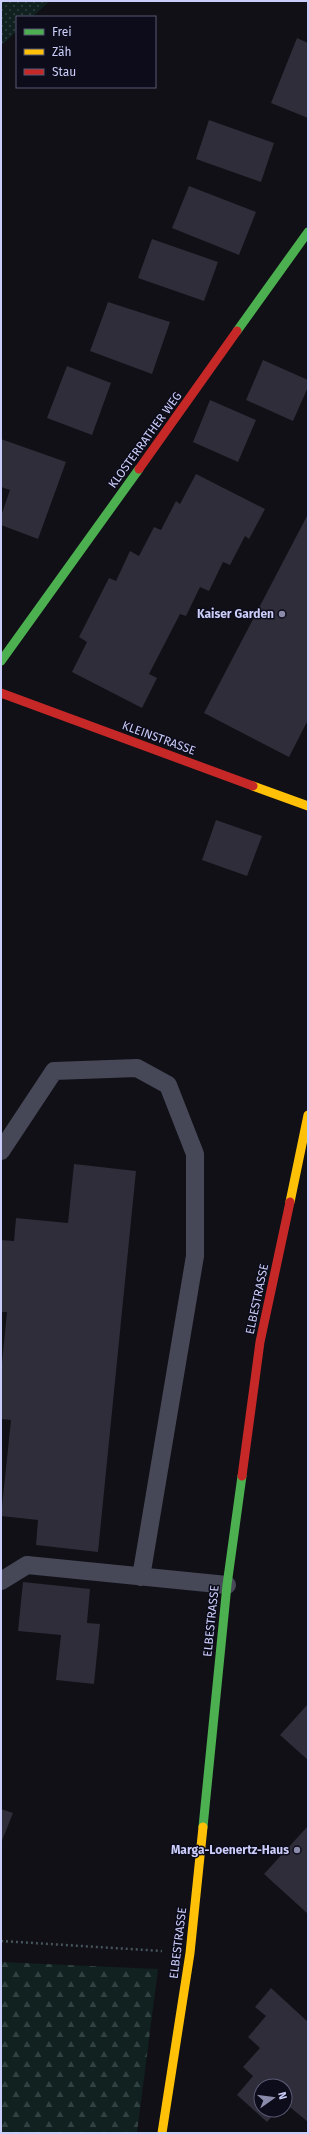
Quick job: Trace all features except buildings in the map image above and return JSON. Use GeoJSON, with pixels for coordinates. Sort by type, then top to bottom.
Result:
{"type":"FeatureCollection","features":[{"type":"Feature","properties":{"kind":"main road","name":"KLOSTERRATHER WEG"},"geometry":{"type":"LineString","coordinates":[[1,661],[308,232]]}},
{"type":"Feature","properties":{"kind":"main road","name":"KLEINSTRASSE"},"geometry":{"type":"LineString","coordinates":[[1,693],[308,806]]}},
{"type":"Feature","properties":{"kind":"main road","name":"ELBESTRASSE"},"geometry":{"type":"LineString","coordinates":[[162,2133],[190,1953],[227,1585],[260,1342],[308,1115]]}},
{"type":"Feature","properties":{"kind":"lane"},"geometry":{"type":"LineString","coordinates":[[1,1151],[54,1070],[137,1068],[168,1085],[195,1154],[195,1256],[141,1577]]}},
{"type":"Feature","properties":{"kind":"lane"},"geometry":{"type":"LineString","coordinates":[[1,1581],[27,1566],[227,1585]]}},
{"type":"Feature","properties":{"kind":"path"},"geometry":{"type":"LineString","coordinates":[[1,1941],[190,1953]]}},
{"type":"Feature","properties":{"kind":"green space"},"geometry":{"type":"Polygon","coordinates":[[[1,1],[50,1],[33,16],[16,16],[16,32],[1,46],[1,1]]]}},
{"type":"Feature","properties":{"kind":"green space"},"geometry":{"type":"Polygon","coordinates":[[[1,1962],[158,1969],[137,2133],[1,2133],[1,1962]]]}},
{"type":"Feature","properties":{"kind":"traffic: fast"},"geometry":{"type":"LineString","coordinates":[[237,331],[308,232]]}},
{"type":"Feature","properties":{"kind":"traffic: fast"},"geometry":{"type":"LineString","coordinates":[[1,661],[139,469]]}},
{"type":"Feature","properties":{"kind":"traffic: fast"},"geometry":{"type":"LineString","coordinates":[[203,1827],[227,1585],[242,1476]]}},
{"type":"Feature","properties":{"kind":"traffic: slow"},"geometry":{"type":"LineString","coordinates":[[253,786],[308,806]]}},
{"type":"Feature","properties":{"kind":"traffic: slow"},"geometry":{"type":"LineString","coordinates":[[290,1202],[308,1115]]}},
{"type":"Feature","properties":{"kind":"traffic: slow"},"geometry":{"type":"LineString","coordinates":[[162,2133],[190,1953],[203,1827]]}},
{"type":"Feature","properties":{"kind":"traffic: jam"},"geometry":{"type":"LineString","coordinates":[[139,469],[237,331]]}},
{"type":"Feature","properties":{"kind":"traffic: jam"},"geometry":{"type":"LineString","coordinates":[[1,693],[253,786]]}},
{"type":"Feature","properties":{"kind":"traffic: jam"},"geometry":{"type":"LineString","coordinates":[[242,1476],[260,1342],[290,1202]]}},
{"type":"Feature","properties":{"kind":"place","name":"Kaiser Garden"},"geometry":{"type":"Point","coordinates":[282,614]}},
{"type":"Feature","properties":{"kind":"place","name":"Marga-Loenertz-Haus"},"geometry":{"type":"Point","coordinates":[297,1850]}}]}
